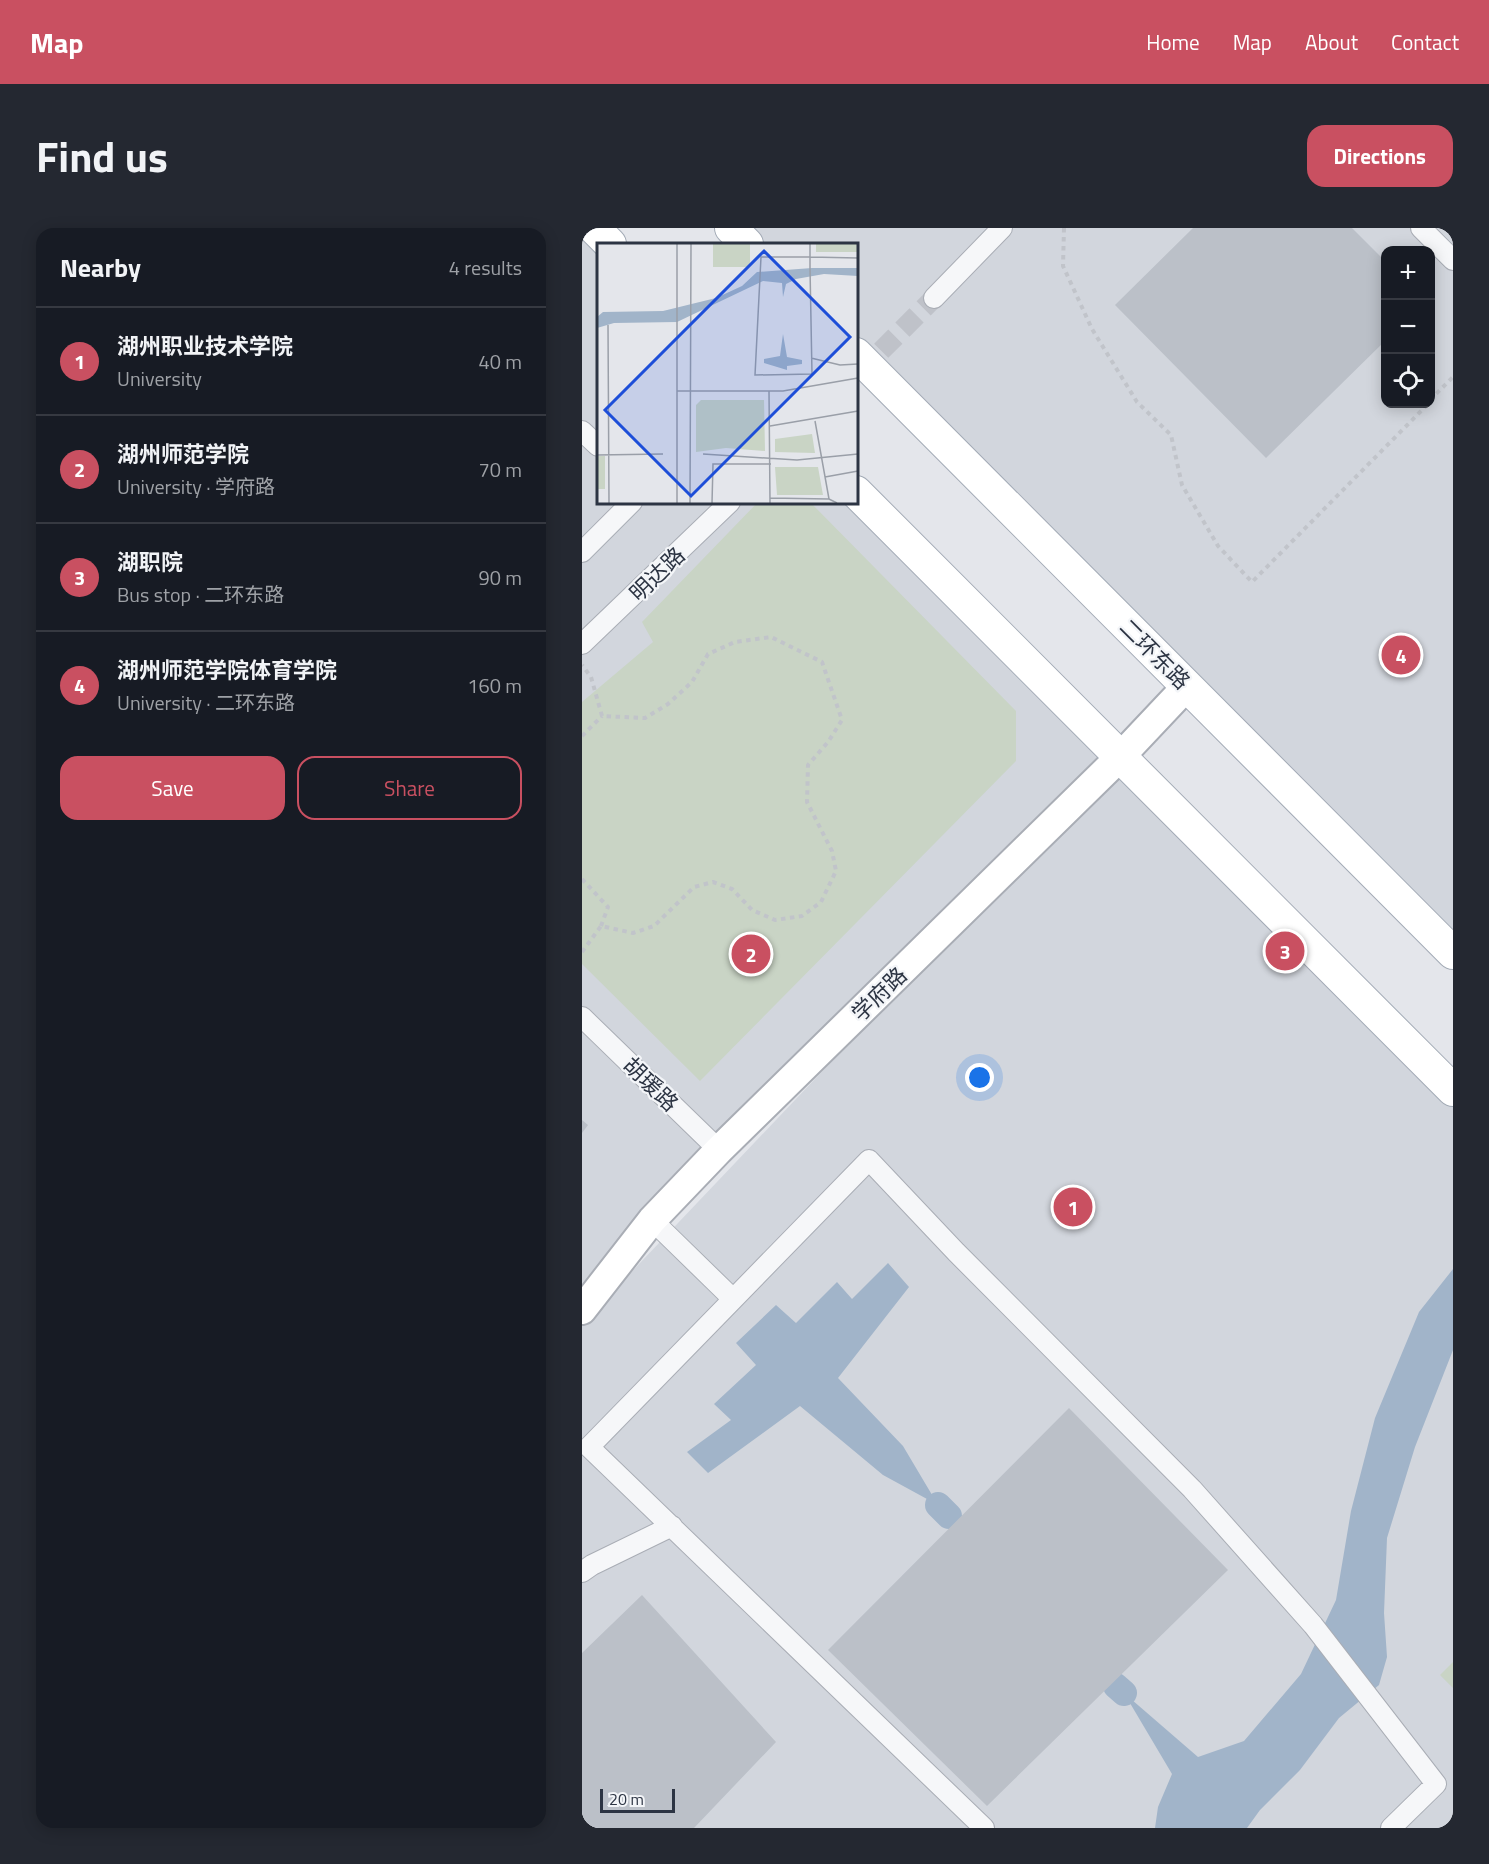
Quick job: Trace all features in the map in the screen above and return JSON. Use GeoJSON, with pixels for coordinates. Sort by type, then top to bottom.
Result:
{"type":"FeatureCollection","features":[{"type":"Feature","properties":{"kind":"main road"},"geometry":{"type":"LineString","coordinates":[[594,228],[609,243]]}},
{"type":"Feature","properties":{"kind":"main road"},"geometry":{"type":"LineString","coordinates":[[731,228],[746,243]]}},
{"type":"Feature","properties":{"kind":"main road","name":"二环东路"},"geometry":{"type":"LineString","coordinates":[[858,356],[1453,952]]}},
{"type":"Feature","properties":{"kind":"main road"},"geometry":{"type":"LineString","coordinates":[[858,494],[1453,1090]]}},
{"type":"Feature","properties":{"kind":"main road","name":"学府路"},"geometry":{"type":"LineString","coordinates":[[582,1310],[652,1220],[719,1150],[1120,757],[1187,686]]}},
{"type":"Feature","properties":{"kind":"street"},"geometry":{"type":"LineString","coordinates":[[934,298],[1002,228]]}},
{"type":"Feature","properties":{"kind":"street"},"geometry":{"type":"LineString","coordinates":[[1421,228],[1453,260]]}},
{"type":"Feature","properties":{"kind":"street"},"geometry":{"type":"LineString","coordinates":[[582,431],[597,445]]}},
{"type":"Feature","properties":{"kind":"street"},"geometry":{"type":"LineString","coordinates":[[582,552],[630,504]]}},
{"type":"Feature","properties":{"kind":"street","name":"明达路"},"geometry":{"type":"LineString","coordinates":[[582,644],[728,504]]}},
{"type":"Feature","properties":{"kind":"street","name":"胡瑗路"},"geometry":{"type":"LineString","coordinates":[[582,1017],[719,1150]]}},
{"type":"Feature","properties":{"kind":"street"},"geometry":{"type":"LineString","coordinates":[[984,1828],[589,1448],[868,1160],[956,1252],[1192,1489],[1313,1625],[1436,1784],[1391,1828]]}},
{"type":"Feature","properties":{"kind":"street"},"geometry":{"type":"LineString","coordinates":[[652,1220],[733,1299]]}},
{"type":"Feature","properties":{"kind":"street"},"geometry":{"type":"LineString","coordinates":[[582,1572],[672,1527]]}},
{"type":"Feature","properties":{"kind":"path"},"geometry":{"type":"LineString","coordinates":[[1064,228],[1063,266],[1092,329],[1137,402],[1171,435],[1182,485],[1218,546],[1252,582],[1423,408]]}},
{"type":"Feature","properties":{"kind":"path"},"geometry":{"type":"LineString","coordinates":[[1435,396],[1453,378]]}},
{"type":"Feature","properties":{"kind":"path"},"geometry":{"type":"LineString","coordinates":[[582,736],[602,716],[645,718],[668,704],[692,682],[708,654],[735,642],[771,636],[822,662],[842,720],[828,742],[808,765],[807,802],[832,851],[836,871],[821,902],[802,916],[775,920],[752,910],[732,890],[713,882],[694,887],[654,926],[633,933],[601,926]]}},
{"type":"Feature","properties":{"kind":"path"},"geometry":{"type":"LineString","coordinates":[[582,664],[591,677],[602,716]]}},
{"type":"Feature","properties":{"kind":"path"},"geometry":{"type":"LineString","coordinates":[[582,879],[608,907],[601,926],[582,952]]}},
{"type":"Feature","properties":{"kind":"shaded area"},"geometry":{"type":"Polygon","coordinates":[[[582,228],[597,243],[597,504],[858,504],[1453,1090],[1453,1828],[582,1828],[582,1324],[1103,776],[582,1310],[582,228]]]}},
{"type":"Feature","properties":{"kind":"shaded area"},"geometry":{"type":"Polygon","coordinates":[[[731,228],[1453,228],[1453,953],[858,355],[858,243],[746,243],[731,228]]]}},
{"type":"Feature","properties":{"kind":"green space"},"geometry":{"type":"Polygon","coordinates":[[[756,504],[812,504],[1016,711],[1016,761],[700,1081],[582,964],[582,702],[653,642],[642,622],[756,504]]]}},
{"type":"Feature","properties":{"kind":"green space"},"geometry":{"type":"Polygon","coordinates":[[[1453,1662],[1453,1688],[1440,1675],[1453,1662]]]}},
{"type":"Feature","properties":{"kind":"water"},"geometry":{"type":"Polygon","coordinates":[[[888,1263],[909,1287],[838,1378],[903,1446],[938,1505],[883,1475],[800,1406],[708,1473],[687,1452],[731,1420],[714,1404],[756,1365],[736,1343],[776,1305],[796,1323],[837,1282],[852,1299],[888,1263]]]}},
{"type":"Feature","properties":{"kind":"water"},"geometry":{"type":"Polygon","coordinates":[[[1453,1269],[1453,1350],[1415,1447],[1387,1538],[1384,1613],[1387,1657],[1379,1685],[1339,1718],[1300,1770],[1260,1810],[1247,1828],[1155,1828],[1158,1807],[1172,1774],[1124,1693],[1198,1757],[1244,1741],[1301,1674],[1336,1600],[1351,1511],[1375,1418],[1419,1312],[1453,1269]]]}},
{"type":"Feature","properties":{"kind":"building"},"geometry":{"type":"Polygon","coordinates":[[[1193,228],[1352,228],[1381,257],[1381,345],[1266,458],[1115,305],[1193,228]]]}},
{"type":"Feature","properties":{"kind":"building"},"geometry":{"type":"Polygon","coordinates":[[[582,1120],[588,1125],[582,1133],[582,1120]]]}},
{"type":"Feature","properties":{"kind":"building"},"geometry":{"type":"Polygon","coordinates":[[[1069,1408],[1228,1570],[987,1806],[828,1650],[1069,1408]]]}},
{"type":"Feature","properties":{"kind":"building"},"geometry":{"type":"Polygon","coordinates":[[[642,1595],[776,1742],[694,1828],[582,1828],[582,1653],[642,1595]]]}},
{"type":"Feature","properties":{"kind":"waterway"},"geometry":{"type":"LineString","coordinates":[[938,1505],[949,1516]]}},
{"type":"Feature","properties":{"kind":"waterway"},"geometry":{"type":"LineString","coordinates":[[1116,1686],[1124,1693]]}},
{"type":"Feature","properties":{"kind":"tunnel"},"geometry":{"type":"LineString","coordinates":[[860,372],[934,298]]}},
{"type":"Feature","properties":{"kind":"place","name":"湖州师范学院体育学院"},"geometry":{"type":"Point","coordinates":[1401,655]}},
{"type":"Feature","properties":{"kind":"place","name":"湖职院"},"geometry":{"type":"Point","coordinates":[1285,951]}},
{"type":"Feature","properties":{"kind":"place","name":"湖州师范学院"},"geometry":{"type":"Point","coordinates":[751,954]}},
{"type":"Feature","properties":{"kind":"place","name":"湖州职业技术学院"},"geometry":{"type":"Point","coordinates":[1073,1207]}}]}
